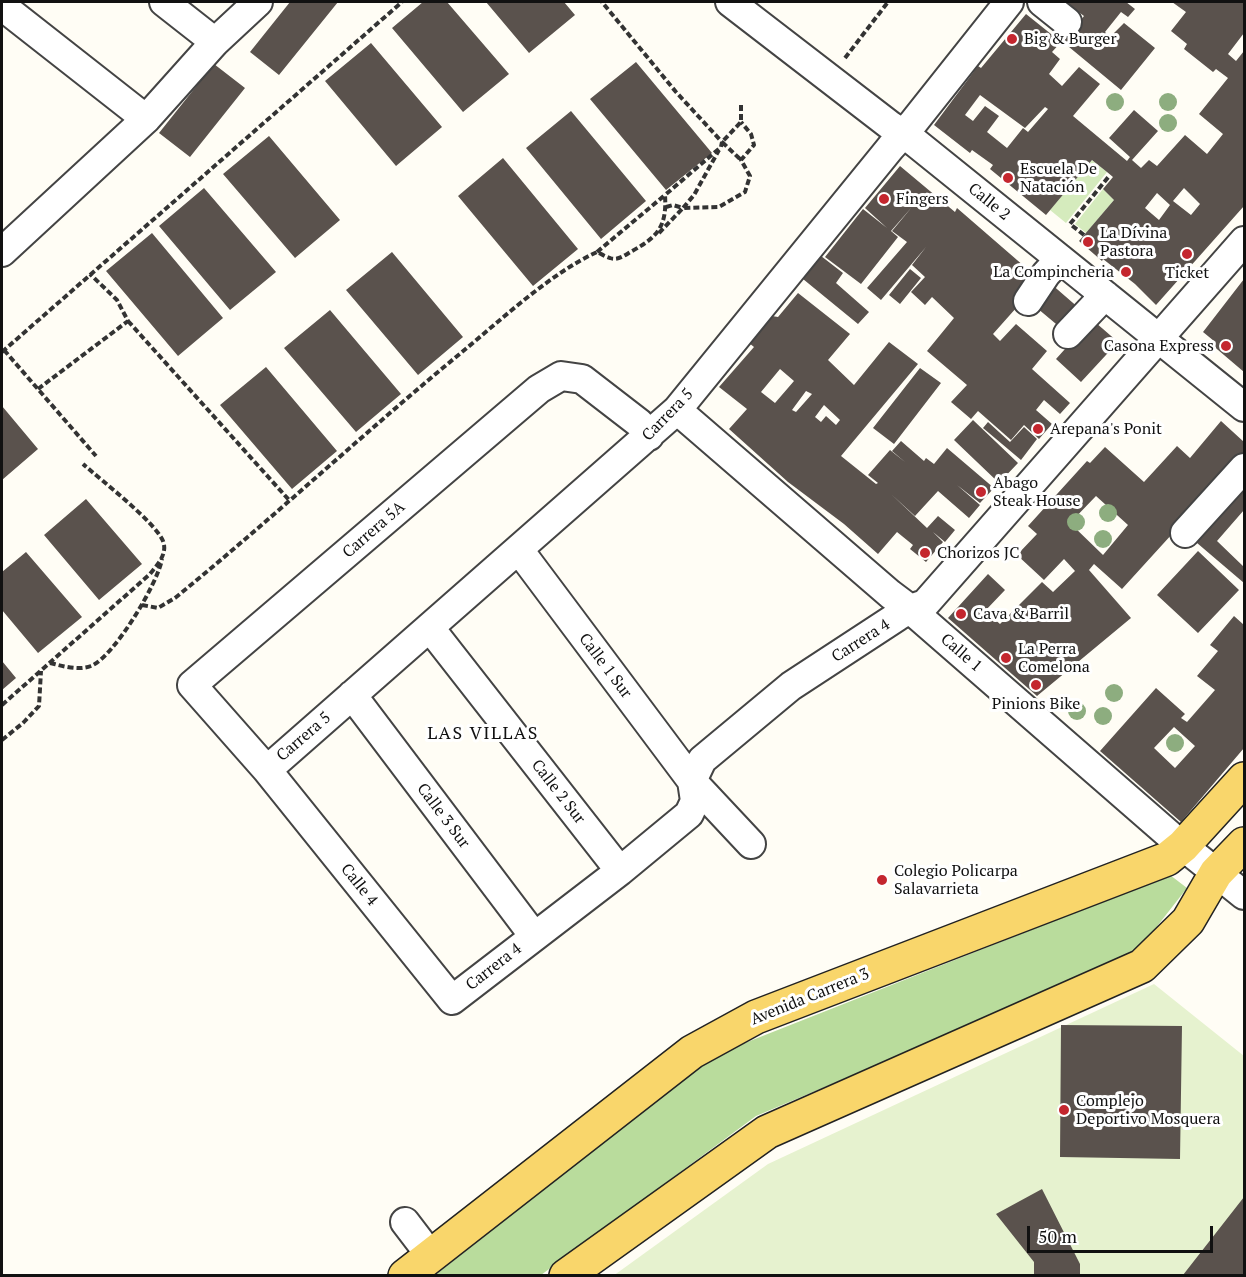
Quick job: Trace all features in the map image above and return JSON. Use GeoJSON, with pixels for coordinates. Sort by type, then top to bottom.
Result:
{"type":"FeatureCollection","features":[{"type":"Feature","properties":{"kind":"main road","name":"Avenida Carrera 3"},"geometry":{"type":"LineString","coordinates":[[405,1275],[692,1052],[756,1017],[1167,859],[1183,846],[1245,779]]}},
{"type":"Feature","properties":{"kind":"main road"},"geometry":{"type":"LineString","coordinates":[[566,1275],[767,1132],[1143,966],[1188,921],[1216,873],[1245,844]]}},
{"type":"Feature","properties":{"kind":"street"},"geometry":{"type":"LineString","coordinates":[[164,2],[215,42]]}},
{"type":"Feature","properties":{"kind":"street"},"geometry":{"type":"LineString","coordinates":[[2,252],[146,119],[215,42],[258,2]]}},
{"type":"Feature","properties":{"kind":"street","name":"Calle 2"},"geometry":{"type":"LineString","coordinates":[[730,2],[902,133],[1245,407]]}},
{"type":"Feature","properties":{"kind":"street"},"geometry":{"type":"LineString","coordinates":[[1042,2],[1068,21]]}},
{"type":"Feature","properties":{"kind":"street","name":"Carrera 5"},"geometry":{"type":"LineString","coordinates":[[267,770],[677,410],[902,133],[913,123],[1005,3]]}},
{"type":"Feature","properties":{"kind":"street"},"geometry":{"type":"LineString","coordinates":[[2,6],[146,119]]}},
{"type":"Feature","properties":{"kind":"street","name":"Carrera 4"},"geometry":{"type":"LineString","coordinates":[[452,1000],[620,871],[689,814],[695,801],[692,781],[702,760],[791,686],[910,609],[925,604],[1245,241]]}},
{"type":"Feature","properties":{"kind":"street"},"geometry":{"type":"LineString","coordinates":[[1028,301],[1060,259]]}},
{"type":"Feature","properties":{"kind":"street"},"geometry":{"type":"LineString","coordinates":[[1068,334],[1105,295]]}},
{"type":"Feature","properties":{"kind":"street","name":"Carrera 5A"},"geometry":{"type":"LineString","coordinates":[[267,770],[192,685],[539,389],[561,376],[582,379],[639,423],[649,436]]}},
{"type":"Feature","properties":{"kind":"street","name":"Calle 1"},"geometry":{"type":"LineString","coordinates":[[677,410],[1183,846],[1245,895]]}},
{"type":"Feature","properties":{"kind":"street"},"geometry":{"type":"LineString","coordinates":[[1185,533],[1245,468]]}},
{"type":"Feature","properties":{"kind":"street","name":"Calle 1 Sur"},"geometry":{"type":"LineString","coordinates":[[519,550],[692,781],[751,844]]}},
{"type":"Feature","properties":{"kind":"street","name":"Calle 2 Sur"},"geometry":{"type":"LineString","coordinates":[[430,628],[620,871]]}},
{"type":"Feature","properties":{"kind":"street","name":"Calle 3 Sur"},"geometry":{"type":"LineString","coordinates":[[352,695],[534,936]]}},
{"type":"Feature","properties":{"kind":"street","name":"Calle 4"},"geometry":{"type":"LineString","coordinates":[[267,770],[452,1000]]}},
{"type":"Feature","properties":{"kind":"street"},"geometry":{"type":"LineString","coordinates":[[405,1222],[431,1256]]}},
{"type":"Feature","properties":{"kind":"path"},"geometry":{"type":"LineString","coordinates":[[96,456],[3,351],[402,2]]}},
{"type":"Feature","properties":{"kind":"path"},"geometry":{"type":"LineString","coordinates":[[602,2],[721,144],[741,159],[750,176],[745,192],[718,207],[683,208],[673,205],[666,207]]}},
{"type":"Feature","properties":{"kind":"path"},"geometry":{"type":"LineString","coordinates":[[845,58],[888,2]]}},
{"type":"Feature","properties":{"kind":"path"},"geometry":{"type":"LineString","coordinates":[[142,605],[158,608],[176,598],[510,312],[577,261],[597,252],[721,144],[741,122],[741,105]]}},
{"type":"Feature","properties":{"kind":"path"},"geometry":{"type":"LineString","coordinates":[[741,122],[752,134],[754,145],[741,159]]}},
{"type":"Feature","properties":{"kind":"path"},"geometry":{"type":"LineString","coordinates":[[597,252],[611,259],[619,258],[654,238],[694,195],[721,144]]}},
{"type":"Feature","properties":{"kind":"path"},"geometry":{"type":"LineString","coordinates":[[1084,236],[1070,224],[1110,175]]}},
{"type":"Feature","properties":{"kind":"path"},"geometry":{"type":"LineString","coordinates":[[654,238],[662,225],[666,207],[665,195]]}},
{"type":"Feature","properties":{"kind":"path"},"geometry":{"type":"LineString","coordinates":[[90,274],[117,300],[129,321],[289,500]]}},
{"type":"Feature","properties":{"kind":"path"},"geometry":{"type":"LineString","coordinates":[[38,389],[129,321]]}},
{"type":"Feature","properties":{"kind":"path"},"geometry":{"type":"LineString","coordinates":[[49,663],[73,668],[91,666],[113,646],[142,605],[160,571],[163,558],[164,542],[148,521],[83,464]]}},
{"type":"Feature","properties":{"kind":"path"},"geometry":{"type":"LineString","coordinates":[[2,705],[150,574],[163,558]]}},
{"type":"Feature","properties":{"kind":"path"},"geometry":{"type":"LineString","coordinates":[[2,740],[39,706],[42,670]]}},
{"type":"Feature","properties":{"kind":"green space"},"geometry":{"type":"Polygon","coordinates":[[[1092,160],[1107,172],[1066,223],[1050,210],[1092,160]]]}},
{"type":"Feature","properties":{"kind":"green space"},"geometry":{"type":"Polygon","coordinates":[[[1103,189],[1114,200],[1086,233],[1075,224],[1103,189]]]}},
{"type":"Feature","properties":{"kind":"green space"},"geometry":{"type":"Polygon","coordinates":[[[1170,875],[1187,888],[1133,957],[756,1116],[541,1275],[434,1276],[712,1056],[1170,875]]]}},
{"type":"Feature","properties":{"kind":"green space","name":"Complejo Deportivo Mosquera"},"geometry":{"type":"Polygon","coordinates":[[[1154,984],[1244,1056],[1244,1275],[613,1276],[768,1164],[1154,984]]]}},
{"type":"Feature","properties":{"kind":"building"},"geometry":{"type":"Polygon","coordinates":[[[290,2],[338,2],[279,75],[250,52],[290,2]]]}},
{"type":"Feature","properties":{"kind":"building"},"geometry":{"type":"Polygon","coordinates":[[[423,2],[447,2],[509,74],[463,112],[392,28],[423,2]]]}},
{"type":"Feature","properties":{"kind":"building"},"geometry":{"type":"Polygon","coordinates":[[[486,2],[564,2],[575,15],[529,53],[486,2]]]}},
{"type":"Feature","properties":{"kind":"building"},"geometry":{"type":"Polygon","coordinates":[[[1065,2],[1126,2],[1135,9],[1128,17],[1121,12],[1105,32],[1110,37],[1124,23],[1155,48],[1121,90],[1063,42],[1084,16],[1065,2]]]}},
{"type":"Feature","properties":{"kind":"building"},"geometry":{"type":"Polygon","coordinates":[[[1172,2],[1244,2],[1244,33],[1228,54],[1236,61],[1244,51],[1244,206],[1156,305],[1135,284],[1103,259],[1102,261],[1079,241],[1114,200],[1103,189],[1113,177],[1107,172],[1092,160],[1046,215],[990,169],[993,165],[972,150],[970,153],[934,125],[978,66],[981,68],[1026,14],[1061,42],[1052,52],[1060,59],[1049,74],[1062,86],[1079,67],[1100,84],[1073,116],[1127,161],[1130,157],[1109,138],[1134,110],[1158,131],[1132,160],[1141,168],[1149,160],[1157,166],[1185,135],[1207,154],[1223,134],[1199,114],[1228,78],[1216,69],[1213,72],[1184,49],[1187,44],[1171,31],[1186,12],[1172,2]],[[980,95],[965,115],[973,121],[985,106],[999,116],[987,132],[1007,148],[1023,128],[1028,132],[1048,109],[1045,107],[1025,128],[980,95]],[[1184,188],[1173,201],[1191,215],[1200,204],[1184,188]],[[1157,193],[1145,208],[1159,220],[1170,205],[1157,193]]]}},
{"type":"Feature","properties":{"kind":"building"},"geometry":{"type":"Polygon","coordinates":[[[371,43],[442,127],[396,166],[325,81],[371,43]]]}},
{"type":"Feature","properties":{"kind":"building"},"geometry":{"type":"Polygon","coordinates":[[[636,62],[712,153],[666,190],[590,99],[636,62]]]}},
{"type":"Feature","properties":{"kind":"building"},"geometry":{"type":"Polygon","coordinates":[[[214,64],[245,88],[190,157],[159,133],[214,64]]]}},
{"type":"Feature","properties":{"kind":"building"},"geometry":{"type":"Polygon","coordinates":[[[571,111],[646,201],[601,239],[526,148],[571,111]]]}},
{"type":"Feature","properties":{"kind":"building"},"geometry":{"type":"Polygon","coordinates":[[[269,136],[340,220],[295,258],[223,174],[269,136]]]}},
{"type":"Feature","properties":{"kind":"building"},"geometry":{"type":"Polygon","coordinates":[[[503,158],[578,249],[533,286],[458,196],[503,158]]]}},
{"type":"Feature","properties":{"kind":"building"},"geometry":{"type":"Polygon","coordinates":[[[900,166],[955,212],[957,208],[1047,286],[1050,283],[1118,342],[1081,382],[1056,359],[1074,339],[1025,298],[993,334],[1000,341],[1016,324],[1047,351],[1032,369],[1070,403],[1060,414],[1044,400],[1036,410],[1052,424],[1039,439],[1024,425],[1011,440],[978,411],[971,419],[951,402],[967,385],[927,351],[954,318],[932,297],[925,305],[911,292],[925,277],[912,265],[926,247],[881,300],[867,288],[907,242],[892,231],[912,207],[891,231],[898,237],[861,284],[825,257],[863,209],[887,228],[865,208],[900,166]]]}},
{"type":"Feature","properties":{"kind":"building"},"geometry":{"type":"Polygon","coordinates":[[[204,188],[276,272],[230,310],[159,226],[204,188]]]}},
{"type":"Feature","properties":{"kind":"building"},"geometry":{"type":"Polygon","coordinates":[[[152,233],[223,318],[178,356],[106,271],[152,233]]]}},
{"type":"Feature","properties":{"kind":"building"},"geometry":{"type":"Polygon","coordinates":[[[392,252],[463,337],[418,375],[346,290],[392,252]]]}},
{"type":"Feature","properties":{"kind":"building"},"geometry":{"type":"Polygon","coordinates":[[[821,256],[843,273],[836,283],[869,312],[858,324],[803,279],[821,256]]]}},
{"type":"Feature","properties":{"kind":"building"},"geometry":{"type":"Polygon","coordinates":[[[910,269],[921,278],[900,304],[889,295],[910,269]]]}},
{"type":"Feature","properties":{"kind":"building"},"geometry":{"type":"Polygon","coordinates":[[[1244,279],[1244,372],[1211,344],[1214,341],[1203,332],[1244,279]]]}},
{"type":"Feature","properties":{"kind":"building"},"geometry":{"type":"Polygon","coordinates":[[[798,293],[850,334],[828,360],[854,385],[889,342],[918,364],[841,456],[876,484],[878,483],[868,475],[890,450],[905,462],[892,451],[901,441],[924,461],[926,458],[934,464],[947,448],[994,488],[980,503],[957,485],[980,505],[969,518],[938,491],[915,516],[891,494],[927,528],[938,516],[955,530],[945,542],[933,532],[943,542],[926,562],[910,549],[913,545],[897,532],[878,554],[844,524],[788,482],[729,429],[747,409],[719,387],[754,347],[749,343],[772,316],[778,317],[798,293]],[[780,369],[761,392],[775,403],[794,381],[780,369]],[[806,391],[792,410],[796,412],[812,394],[806,391]],[[824,405],[815,417],[821,422],[826,416],[836,425],[840,420],[824,405]]]}},
{"type":"Feature","properties":{"kind":"building"},"geometry":{"type":"Polygon","coordinates":[[[330,310],[401,394],[356,432],[284,348],[330,310]]]}},
{"type":"Feature","properties":{"kind":"building"},"geometry":{"type":"Polygon","coordinates":[[[266,367],[337,451],[292,489],[220,405],[266,367]]]}},
{"type":"Feature","properties":{"kind":"building"},"geometry":{"type":"Polygon","coordinates":[[[920,368],[941,383],[894,444],[873,428],[920,368]]]}},
{"type":"Feature","properties":{"kind":"building"},"geometry":{"type":"Polygon","coordinates":[[[2,406],[38,449],[2,480],[2,406]]]}},
{"type":"Feature","properties":{"kind":"building"},"geometry":{"type":"Polygon","coordinates":[[[973,420],[1018,463],[999,483],[954,440],[973,420]]]}},
{"type":"Feature","properties":{"kind":"building"},"geometry":{"type":"Polygon","coordinates":[[[1221,421],[1244,442],[1244,455],[1122,589],[1094,564],[1089,570],[1131,618],[1037,696],[948,618],[988,574],[1005,590],[985,611],[1000,624],[1042,582],[1053,592],[1075,571],[1064,559],[1044,580],[1017,555],[1037,534],[1028,526],[1087,461],[1090,463],[1105,447],[1144,482],[1177,446],[1190,458],[1221,421]],[[1096,496],[1070,523],[1103,555],[1128,525],[1096,496]]]}},
{"type":"Feature","properties":{"kind":"building"},"geometry":{"type":"Polygon","coordinates":[[[988,422],[1010,442],[1024,427],[1037,439],[1021,460],[983,428],[988,422]]]}},
{"type":"Feature","properties":{"kind":"building"},"geometry":{"type":"Polygon","coordinates":[[[1244,481],[1244,510],[1217,541],[1244,567],[1244,583],[1190,537],[1244,481]]]}},
{"type":"Feature","properties":{"kind":"building"},"geometry":{"type":"Polygon","coordinates":[[[86,499],[142,564],[99,600],[44,535],[86,499]]]}},
{"type":"Feature","properties":{"kind":"building"},"geometry":{"type":"Polygon","coordinates":[[[1198,551],[1239,590],[1198,633],[1157,595],[1198,551]]]}},
{"type":"Feature","properties":{"kind":"building"},"geometry":{"type":"Polygon","coordinates":[[[26,552],[82,617],[38,653],[2,610],[2,572],[26,552]]]}},
{"type":"Feature","properties":{"kind":"building"},"geometry":{"type":"Polygon","coordinates":[[[1234,616],[1244,625],[1244,748],[1181,822],[1100,751],[1156,688],[1185,714],[1181,718],[1187,722],[1215,690],[1197,676],[1218,651],[1210,645],[1234,616]],[[1174,727],[1154,748],[1175,768],[1195,746],[1174,727]]]}},
{"type":"Feature","properties":{"kind":"building"},"geometry":{"type":"Polygon","coordinates":[[[2,661],[16,678],[2,690],[2,661]]]}},
{"type":"Feature","properties":{"kind":"building"},"geometry":{"type":"Polygon","coordinates":[[[1061,1025],[1182,1026],[1180,1159],[1060,1157],[1061,1025]]]}},
{"type":"Feature","properties":{"kind":"building"},"geometry":{"type":"Polygon","coordinates":[[[1042,1189],[1080,1264],[1080,1275],[1034,1275],[1034,1262],[996,1214],[1042,1189]]]}},
{"type":"Feature","properties":{"kind":"building"},"geometry":{"type":"Polygon","coordinates":[[[1244,1197],[1244,1275],[1183,1275],[1244,1197]]]}},
{"type":"Feature","properties":{"kind":"place","name":"Big & Burger"},"geometry":{"type":"Point","coordinates":[1012,39]}},
{"type":"Feature","properties":{"kind":"place","name":"Escuela De Natación"},"geometry":{"type":"Point","coordinates":[1008,178]}},
{"type":"Feature","properties":{"kind":"place","name":"Fingers"},"geometry":{"type":"Point","coordinates":[884,199]}},
{"type":"Feature","properties":{"kind":"place","name":"La Dívina Pastora"},"geometry":{"type":"Point","coordinates":[1088,242]}},
{"type":"Feature","properties":{"kind":"place","name":"Ticket"},"geometry":{"type":"Point","coordinates":[1187,254]}},
{"type":"Feature","properties":{"kind":"place","name":"La Compincheria"},"geometry":{"type":"Point","coordinates":[1126,272]}},
{"type":"Feature","properties":{"kind":"place","name":"Casona Express"},"geometry":{"type":"Point","coordinates":[1226,346]}},
{"type":"Feature","properties":{"kind":"place","name":"Arepana's Ponit"},"geometry":{"type":"Point","coordinates":[1038,429]}},
{"type":"Feature","properties":{"kind":"place","name":"Abago Steak House"},"geometry":{"type":"Point","coordinates":[981,492]}},
{"type":"Feature","properties":{"kind":"place","name":"Chorizos JC"},"geometry":{"type":"Point","coordinates":[925,553]}},
{"type":"Feature","properties":{"kind":"place","name":"Cava & Barril"},"geometry":{"type":"Point","coordinates":[961,614]}},
{"type":"Feature","properties":{"kind":"place","name":"La Perra Comelona"},"geometry":{"type":"Point","coordinates":[1006,658]}},
{"type":"Feature","properties":{"kind":"place","name":"Pinions Bike"},"geometry":{"type":"Point","coordinates":[1036,685]}},
{"type":"Feature","properties":{"kind":"place","name":"Colegio Policarpa Salavarrieta"},"geometry":{"type":"Point","coordinates":[882,880]}},
{"type":"Feature","properties":{"kind":"place","name":"Complejo Deportivo Mosquera"},"geometry":{"type":"Point","coordinates":[1064,1110]}},
{"type":"Feature","properties":{"kind":"district","name":"LAS VILLAS"},"geometry":{"type":"Point","coordinates":[483,734]}}]}
